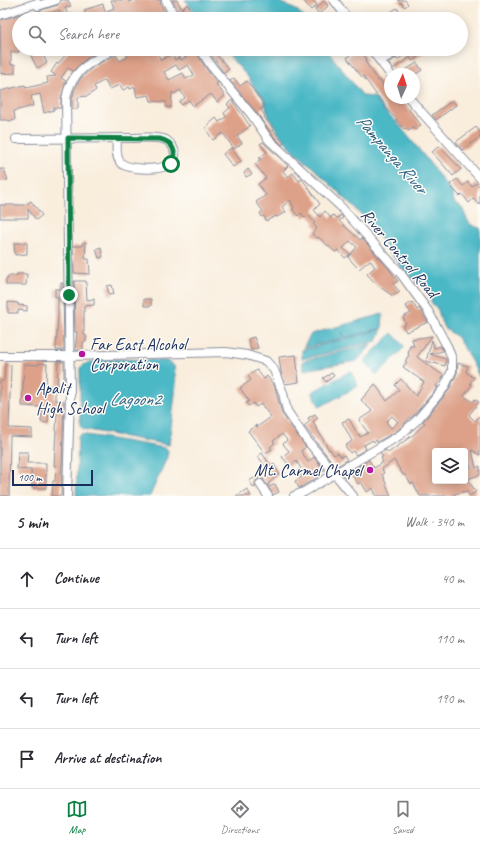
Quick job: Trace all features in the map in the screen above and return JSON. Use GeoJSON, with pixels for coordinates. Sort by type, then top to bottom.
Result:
{"type":"FeatureCollection","features":[{"type":"Feature","properties":{"kind":"street"},"geometry":{"type":"LineString","coordinates":[[0,15],[37,3],[38,6],[56,0]]}},
{"type":"Feature","properties":{"kind":"street"},"geometry":{"type":"LineString","coordinates":[[166,0],[173,12]]}},
{"type":"Feature","properties":{"kind":"street"},"geometry":{"type":"LineString","coordinates":[[334,0],[343,12]]}},
{"type":"Feature","properties":{"kind":"street"},"geometry":{"type":"LineString","coordinates":[[67,496],[70,415],[68,138],[66,99],[71,82],[85,67],[103,56]]}},
{"type":"Feature","properties":{"kind":"street","name":"River Control Road"},"geometry":{"type":"LineString","coordinates":[[205,56],[251,114],[269,140],[340,206],[401,274],[428,311],[452,359],[452,371],[444,388],[417,420],[400,435],[304,492],[294,496]]}},
{"type":"Feature","properties":{"kind":"street"},"geometry":{"type":"LineString","coordinates":[[376,56],[385,68]]}},
{"type":"Feature","properties":{"kind":"street"},"geometry":{"type":"LineString","coordinates":[[380,62],[390,56]]}},
{"type":"Feature","properties":{"kind":"street"},"geometry":{"type":"LineString","coordinates":[[415,104],[480,178]]}},
{"type":"Feature","properties":{"kind":"street"},"geometry":{"type":"LineString","coordinates":[[16,139],[68,138],[117,138],[155,138],[169,142],[175,156],[167,166],[162,168],[133,168],[126,166],[122,164],[117,156],[117,138]]}},
{"type":"Feature","properties":{"kind":"street"},"geometry":{"type":"LineString","coordinates":[[0,356],[69,356],[226,352],[247,355],[266,361],[274,370],[283,393],[287,411],[306,439],[353,496]]}},
{"type":"Feature","properties":{"kind":"street"},"geometry":{"type":"LineString","coordinates":[[260,484],[268,496]]}},
{"type":"Feature","properties":{"kind":"water"},"geometry":{"type":"Polygon","coordinates":[[[185,0],[276,0],[299,12],[194,12],[185,0]]]}},
{"type":"Feature","properties":{"kind":"water","name":"Pampanga River"},"geometry":{"type":"Polygon","coordinates":[[[229,56],[332,56],[363,96],[374,97],[386,112],[394,119],[452,193],[454,202],[462,208],[470,223],[475,227],[480,228],[480,378],[466,351],[456,336],[444,328],[438,310],[431,302],[432,294],[430,291],[411,277],[402,268],[375,230],[355,208],[298,155],[279,134],[269,117],[263,97],[256,90],[248,77],[229,56]]]}},
{"type":"Feature","properties":{"kind":"water"},"geometry":{"type":"Polygon","coordinates":[[[383,314],[382,328],[344,338],[342,332],[343,338],[303,348],[311,334],[383,314]]]}},
{"type":"Feature","properties":{"kind":"water"},"geometry":{"type":"Polygon","coordinates":[[[382,329],[377,341],[302,359],[302,350],[382,329]]]}},
{"type":"Feature","properties":{"kind":"water"},"geometry":{"type":"Polygon","coordinates":[[[392,333],[405,347],[377,375],[364,361],[392,333]]]}},
{"type":"Feature","properties":{"kind":"water"},"geometry":{"type":"Polygon","coordinates":[[[372,344],[357,361],[303,370],[303,361],[372,344]]]}},
{"type":"Feature","properties":{"kind":"water","name":"Lagoon2"},"geometry":{"type":"Polygon","coordinates":[[[102,360],[167,361],[174,366],[176,385],[169,445],[83,429],[80,426],[80,368],[85,364],[102,360]]]}},
{"type":"Feature","properties":{"kind":"water"},"geometry":{"type":"Polygon","coordinates":[[[351,371],[358,386],[320,407],[312,392],[351,371]]]}},
{"type":"Feature","properties":{"kind":"water"},"geometry":{"type":"Polygon","coordinates":[[[81,434],[166,448],[168,451],[167,457],[150,496],[76,496],[78,437],[81,434]]]}},
{"type":"Feature","properties":{"kind":"building"},"geometry":{"type":"Polygon","coordinates":[[[61,0],[68,0],[71,6],[65,8],[67,12],[60,12],[59,10],[54,12],[38,12],[38,11],[58,5],[61,0]]]}},
{"type":"Feature","properties":{"kind":"building"},"geometry":{"type":"Polygon","coordinates":[[[111,0],[128,0],[129,2],[135,0],[161,0],[160,3],[165,12],[107,12],[114,8],[111,0]]]}},
{"type":"Feature","properties":{"kind":"building"},"geometry":{"type":"Polygon","coordinates":[[[172,0],[177,0],[182,9],[187,4],[192,12],[180,12],[172,0]]]}},
{"type":"Feature","properties":{"kind":"building"},"geometry":{"type":"Polygon","coordinates":[[[303,0],[313,0],[317,5],[311,10],[303,0]]]}},
{"type":"Feature","properties":{"kind":"building"},"geometry":{"type":"Polygon","coordinates":[[[398,0],[405,0],[408,4],[405,7],[398,0]]]}},
{"type":"Feature","properties":{"kind":"building"},"geometry":{"type":"Polygon","coordinates":[[[324,1],[328,6],[321,12],[317,12],[315,9],[324,1]]]}},
{"type":"Feature","properties":{"kind":"building"},"geometry":{"type":"Polygon","coordinates":[[[103,4],[105,12],[85,12],[84,10],[103,4]]]}},
{"type":"Feature","properties":{"kind":"building"},"geometry":{"type":"Polygon","coordinates":[[[397,8],[399,12],[391,12],[397,8]]]}},
{"type":"Feature","properties":{"kind":"building"},"geometry":{"type":"Polygon","coordinates":[[[12,17],[11,65],[15,64],[15,73],[1,74],[0,20],[12,17]]]}},
{"type":"Feature","properties":{"kind":"building"},"geometry":{"type":"Polygon","coordinates":[[[31,56],[44,56],[47,63],[37,68],[31,56]]]}},
{"type":"Feature","properties":{"kind":"building"},"geometry":{"type":"Polygon","coordinates":[[[65,56],[90,56],[73,71],[68,68],[61,78],[66,81],[61,98],[61,108],[53,108],[54,110],[44,113],[40,94],[31,96],[33,106],[14,111],[15,120],[0,120],[0,91],[25,85],[26,88],[48,83],[47,77],[56,76],[51,72],[57,63],[58,64],[65,56]]]}},
{"type":"Feature","properties":{"kind":"building"},"geometry":{"type":"Polygon","coordinates":[[[113,56],[117,56],[120,61],[127,56],[159,56],[161,60],[168,56],[173,56],[175,60],[180,57],[181,60],[188,56],[199,56],[207,70],[218,83],[216,84],[225,96],[217,102],[211,94],[193,106],[189,100],[182,105],[179,102],[185,98],[180,90],[174,94],[172,92],[171,108],[166,107],[166,102],[151,101],[149,95],[137,97],[135,87],[130,89],[129,87],[123,90],[120,85],[109,89],[105,80],[94,86],[96,90],[88,96],[78,97],[78,109],[72,109],[74,91],[81,78],[93,67],[113,56]],[[176,65],[164,72],[169,80],[183,73],[186,79],[194,75],[188,65],[179,70],[176,65]]]}},
{"type":"Feature","properties":{"kind":"building"},"geometry":{"type":"Polygon","coordinates":[[[212,56],[219,57],[229,69],[224,73],[212,56]]]}},
{"type":"Feature","properties":{"kind":"building"},"geometry":{"type":"Polygon","coordinates":[[[349,56],[365,56],[367,59],[365,61],[378,81],[380,80],[384,86],[384,104],[404,104],[421,125],[415,130],[413,128],[409,131],[406,128],[404,129],[396,120],[397,119],[388,111],[363,76],[362,77],[347,58],[349,56]]]}},
{"type":"Feature","properties":{"kind":"building"},"geometry":{"type":"Polygon","coordinates":[[[403,56],[419,56],[412,61],[410,57],[392,68],[388,63],[396,58],[397,60],[403,56]]]}},
{"type":"Feature","properties":{"kind":"building"},"geometry":{"type":"Polygon","coordinates":[[[417,63],[422,70],[420,71],[420,68],[409,68],[417,63]]]}},
{"type":"Feature","properties":{"kind":"building"},"geometry":{"type":"Polygon","coordinates":[[[234,78],[240,86],[247,81],[265,106],[260,109],[265,116],[264,117],[274,129],[273,130],[284,143],[282,145],[273,136],[255,111],[230,81],[234,78]]]}},
{"type":"Feature","properties":{"kind":"building"},"geometry":{"type":"Polygon","coordinates":[[[232,100],[250,126],[237,136],[242,143],[234,149],[223,133],[213,140],[205,128],[216,118],[219,122],[226,117],[224,113],[230,108],[227,104],[232,100]]]}},
{"type":"Feature","properties":{"kind":"building"},"geometry":{"type":"Polygon","coordinates":[[[453,100],[456,105],[436,120],[432,115],[453,100]]]}},
{"type":"Feature","properties":{"kind":"building"},"geometry":{"type":"Polygon","coordinates":[[[476,127],[480,132],[480,137],[462,150],[456,142],[476,127]]]}},
{"type":"Feature","properties":{"kind":"building"},"geometry":{"type":"Polygon","coordinates":[[[263,142],[288,166],[283,171],[288,177],[293,173],[299,181],[302,179],[320,204],[314,210],[320,217],[325,211],[331,218],[333,215],[337,218],[341,215],[343,218],[339,221],[360,240],[362,238],[388,268],[398,281],[393,284],[400,292],[393,296],[377,285],[367,274],[375,267],[370,260],[359,269],[353,263],[348,257],[357,247],[350,241],[343,248],[350,254],[345,258],[338,250],[335,252],[318,237],[317,238],[312,234],[317,228],[313,224],[315,223],[308,215],[305,218],[301,213],[298,216],[292,209],[294,208],[290,200],[282,207],[286,212],[266,221],[264,216],[262,217],[260,213],[263,211],[256,202],[266,195],[258,184],[266,178],[255,164],[261,159],[259,158],[267,152],[260,144],[263,142]]]}},
{"type":"Feature","properties":{"kind":"building"},"geometry":{"type":"Polygon","coordinates":[[[439,146],[461,169],[453,176],[432,152],[439,146]]]}},
{"type":"Feature","properties":{"kind":"building"},"geometry":{"type":"Polygon","coordinates":[[[231,148],[241,161],[233,167],[223,154],[231,148]]]}},
{"type":"Feature","properties":{"kind":"building"},"geometry":{"type":"Polygon","coordinates":[[[0,169],[4,169],[8,180],[0,181],[0,169]]]}},
{"type":"Feature","properties":{"kind":"building"},"geometry":{"type":"Polygon","coordinates":[[[248,169],[252,174],[246,177],[244,173],[248,169]]]}},
{"type":"Feature","properties":{"kind":"building"},"geometry":{"type":"Polygon","coordinates":[[[457,179],[463,186],[468,182],[472,187],[476,183],[480,187],[480,205],[473,199],[469,203],[462,194],[460,196],[453,189],[450,184],[457,179]]]}},
{"type":"Feature","properties":{"kind":"building"},"geometry":{"type":"Polygon","coordinates":[[[31,201],[42,215],[36,220],[28,209],[28,218],[0,218],[0,205],[25,205],[31,201]]]}},
{"type":"Feature","properties":{"kind":"building"},"geometry":{"type":"Polygon","coordinates":[[[86,242],[85,259],[89,259],[90,274],[74,273],[73,246],[82,246],[82,243],[86,242]]]}},
{"type":"Feature","properties":{"kind":"building"},"geometry":{"type":"Polygon","coordinates":[[[14,243],[27,243],[27,254],[15,255],[14,243]]]}},
{"type":"Feature","properties":{"kind":"building"},"geometry":{"type":"Polygon","coordinates":[[[101,247],[103,257],[99,258],[96,249],[101,247]]]}},
{"type":"Feature","properties":{"kind":"building"},"geometry":{"type":"Polygon","coordinates":[[[17,274],[27,274],[26,285],[6,285],[6,279],[8,279],[8,276],[17,276],[17,274]]]}},
{"type":"Feature","properties":{"kind":"building"},"geometry":{"type":"Polygon","coordinates":[[[74,281],[86,281],[87,300],[94,299],[94,305],[84,306],[84,335],[86,335],[86,342],[83,342],[83,350],[75,350],[77,332],[75,332],[74,281]]]}},
{"type":"Feature","properties":{"kind":"building"},"geometry":{"type":"Polygon","coordinates":[[[61,283],[63,283],[64,350],[56,350],[58,297],[55,297],[55,289],[61,289],[61,283]]]}},
{"type":"Feature","properties":{"kind":"building"},"geometry":{"type":"Polygon","coordinates":[[[112,285],[114,294],[109,295],[107,286],[112,285]]]}},
{"type":"Feature","properties":{"kind":"building"},"geometry":{"type":"Polygon","coordinates":[[[144,299],[151,299],[151,306],[144,306],[144,299]]]}},
{"type":"Feature","properties":{"kind":"building"},"geometry":{"type":"Polygon","coordinates":[[[8,302],[27,306],[27,311],[18,310],[18,313],[8,313],[8,302]]]}},
{"type":"Feature","properties":{"kind":"building"},"geometry":{"type":"Polygon","coordinates":[[[412,302],[417,310],[419,308],[428,322],[406,332],[403,326],[406,324],[403,317],[411,313],[406,306],[412,302]]]}},
{"type":"Feature","properties":{"kind":"building"},"geometry":{"type":"Polygon","coordinates":[[[432,336],[417,357],[444,376],[436,386],[438,387],[413,416],[397,431],[377,442],[376,440],[374,442],[373,440],[364,445],[366,449],[356,455],[353,451],[350,453],[345,446],[352,441],[342,422],[349,419],[360,437],[368,433],[359,420],[372,411],[361,400],[375,384],[387,401],[399,390],[395,385],[401,379],[416,396],[424,382],[403,367],[407,362],[405,361],[409,355],[410,346],[414,346],[412,339],[432,336]],[[392,416],[386,422],[391,428],[398,422],[392,416]]]}},
{"type":"Feature","properties":{"kind":"building"},"geometry":{"type":"Polygon","coordinates":[[[254,337],[258,348],[251,350],[248,339],[254,337]]]}},
{"type":"Feature","properties":{"kind":"building"},"geometry":{"type":"Polygon","coordinates":[[[432,340],[434,348],[441,346],[443,351],[430,354],[446,359],[445,366],[426,361],[432,340]]]}},
{"type":"Feature","properties":{"kind":"building"},"geometry":{"type":"Polygon","coordinates":[[[296,355],[299,382],[285,384],[281,372],[279,357],[296,355]]]}},
{"type":"Feature","properties":{"kind":"building"},"geometry":{"type":"Polygon","coordinates":[[[58,362],[64,362],[64,385],[57,385],[58,362]]]}},
{"type":"Feature","properties":{"kind":"building"},"geometry":{"type":"Polygon","coordinates":[[[39,363],[47,364],[46,385],[55,386],[55,400],[64,401],[61,496],[52,496],[56,466],[54,466],[57,413],[49,413],[48,423],[41,422],[42,407],[22,406],[24,364],[39,365],[39,363]]]}},
{"type":"Feature","properties":{"kind":"building"},"geometry":{"type":"Polygon","coordinates":[[[458,363],[468,366],[466,372],[474,378],[470,383],[472,385],[464,396],[473,402],[475,399],[479,402],[469,415],[475,421],[480,415],[480,455],[472,450],[476,468],[480,466],[480,475],[468,480],[476,492],[469,496],[467,491],[454,494],[455,496],[420,496],[413,483],[411,484],[404,474],[403,475],[394,460],[382,469],[384,473],[382,474],[391,496],[376,496],[373,488],[367,492],[361,482],[358,484],[350,471],[369,460],[374,468],[383,462],[381,458],[383,457],[380,453],[386,450],[388,453],[413,435],[425,423],[423,422],[449,390],[457,373],[458,363]]]}},
{"type":"Feature","properties":{"kind":"building"},"geometry":{"type":"Polygon","coordinates":[[[5,364],[11,365],[9,428],[32,429],[32,437],[10,436],[9,496],[0,496],[0,381],[4,381],[5,364]]]}},
{"type":"Feature","properties":{"kind":"building"},"geometry":{"type":"Polygon","coordinates":[[[257,370],[264,379],[267,376],[275,387],[282,414],[306,447],[301,451],[308,462],[314,457],[324,470],[319,474],[320,476],[299,488],[295,481],[302,477],[297,471],[301,468],[296,461],[290,466],[282,457],[289,451],[283,444],[287,440],[282,434],[273,441],[275,443],[270,447],[272,449],[265,453],[248,431],[256,425],[257,427],[271,417],[261,404],[256,407],[253,403],[249,406],[246,403],[249,401],[240,388],[251,380],[248,376],[257,370]]]}},
{"type":"Feature","properties":{"kind":"building"},"geometry":{"type":"Polygon","coordinates":[[[332,373],[334,376],[326,382],[323,378],[332,373]]]}},
{"type":"Feature","properties":{"kind":"building"},"geometry":{"type":"Polygon","coordinates":[[[315,414],[318,418],[313,422],[329,450],[330,449],[334,455],[338,453],[341,457],[344,455],[347,460],[336,467],[304,426],[310,421],[308,418],[315,414]]]}},
{"type":"Feature","properties":{"kind":"building"},"geometry":{"type":"Polygon","coordinates":[[[18,452],[28,452],[27,463],[46,463],[46,488],[32,488],[31,470],[17,469],[18,452]]]}},
{"type":"Feature","properties":{"kind":"building"},"geometry":{"type":"Polygon","coordinates":[[[262,453],[271,466],[274,464],[279,474],[268,484],[270,487],[275,484],[279,492],[273,495],[263,479],[257,480],[254,488],[249,481],[268,472],[258,456],[262,453]]]}},
{"type":"Feature","properties":{"kind":"building"},"geometry":{"type":"Polygon","coordinates":[[[247,489],[251,496],[236,496],[247,489]]]}},
{"type":"Feature","properties":{"kind":"place","name":"Far East Alcohol Corporation"},"geometry":{"type":"Point","coordinates":[82,354]}},
{"type":"Feature","properties":{"kind":"place","name":"Apalit High School"},"geometry":{"type":"Point","coordinates":[28,398]}},
{"type":"Feature","properties":{"kind":"place","name":"Mt. Carmel Chapel"},"geometry":{"type":"Point","coordinates":[370,470]}},
{"type":"Feature","properties":{"kind":"route"},"geometry":{"type":"LineString","coordinates":[[69,295],[68,138],[165,140],[169,142],[174,151],[175,156],[171,164]]}}]}
